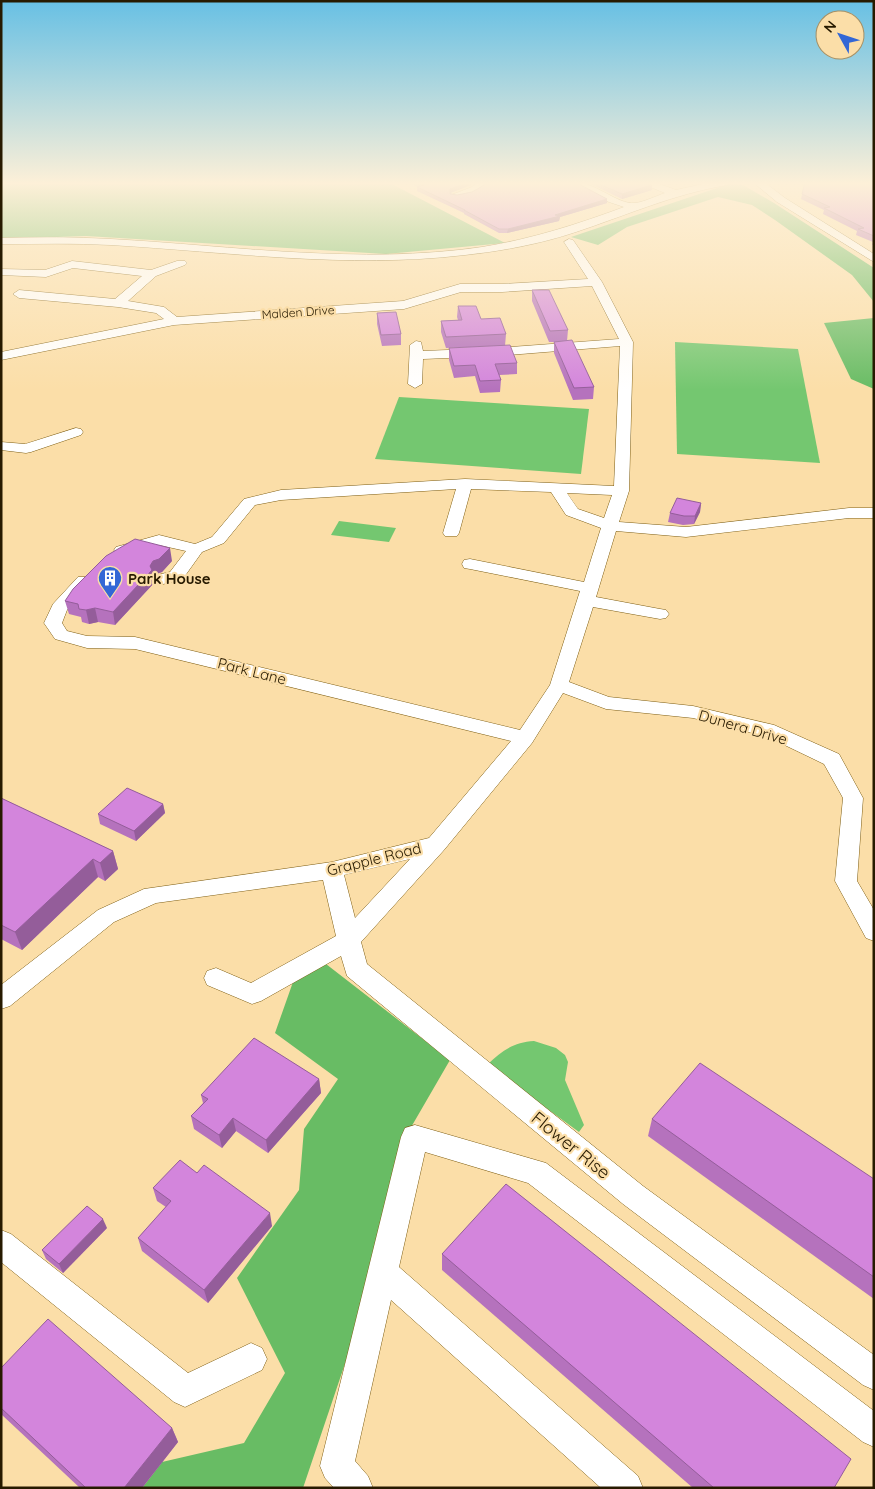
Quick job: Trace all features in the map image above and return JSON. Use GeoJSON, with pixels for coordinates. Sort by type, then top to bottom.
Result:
{"type":"FeatureCollection","features":[{"type":"Feature","properties":{"kind":"street"},"geometry":{"type":"LineString","coordinates":[[240,251],[299,256],[395,258],[473,251]]}},
{"type":"Feature","properties":{"kind":"street"},"geometry":{"type":"LineString","coordinates":[[414,384],[416,350],[576,346],[627,342],[596,282],[576,251]]}},
{"type":"Feature","properties":{"kind":"street"},"geometry":{"type":"LineString","coordinates":[[862,251],[874,259]]}},
{"type":"Feature","properties":{"kind":"street"},"geometry":{"type":"LineString","coordinates":[[118,303],[152,274],[181,263]]}},
{"type":"Feature","properties":{"kind":"street"},"geometry":{"type":"LineString","coordinates":[[1,272],[46,274],[72,264],[152,274]]}},
{"type":"Feature","properties":{"kind":"street"},"geometry":{"type":"LineString","coordinates":[[46,274],[60,297]]}},
{"type":"Feature","properties":{"kind":"street","name":"Malden Drive"},"geometry":{"type":"LineString","coordinates":[[1,356],[174,321],[404,305],[460,288],[596,282]]}},
{"type":"Feature","properties":{"kind":"street"},"geometry":{"type":"LineString","coordinates":[[19,294],[118,303],[160,310],[174,321]]}},
{"type":"Feature","properties":{"kind":"street"},"geometry":{"type":"LineString","coordinates":[[571,329],[576,346]]}},
{"type":"Feature","properties":{"kind":"street","name":"Grapple Road"},"geometry":{"type":"LineString","coordinates":[[1,999],[106,916],[152,895],[332,870],[436,844],[525,738],[558,685],[621,491],[627,342]]}},
{"type":"Feature","properties":{"kind":"street"},"geometry":{"type":"LineString","coordinates":[[1,446],[26,449],[76,432]]}},
{"type":"Feature","properties":{"kind":"street"},"geometry":{"type":"LineString","coordinates":[[163,579],[176,576],[196,549],[218,540],[250,502],[281,495],[465,484],[621,491]]}},
{"type":"Feature","properties":{"kind":"street"},"geometry":{"type":"LineString","coordinates":[[451,533],[465,484]]}},
{"type":"Feature","properties":{"kind":"street"},"geometry":{"type":"LineString","coordinates":[[556,488],[572,512],[610,526],[686,532],[849,513],[874,513]]}},
{"type":"Feature","properties":{"kind":"street","name":"Park Lane"},"geometry":{"type":"LineString","coordinates":[[196,549],[159,540],[123,549],[105,563],[59,608],[53,623],[61,635],[87,642],[135,643],[525,738]]}},
{"type":"Feature","properties":{"kind":"street"},"geometry":{"type":"LineString","coordinates":[[470,564],[660,614]]}},
{"type":"Feature","properties":{"kind":"street","name":"Dunera Drive"},"geometry":{"type":"LineString","coordinates":[[558,685],[606,703],[693,712],[774,732],[832,759],[854,798],[846,881],[874,932]]}},
{"type":"Feature","properties":{"kind":"street"},"geometry":{"type":"LineString","coordinates":[[216,978],[252,994],[349,940],[436,844]]}},
{"type":"Feature","properties":{"kind":"street","name":"Flower Rise"},"geometry":{"type":"LineString","coordinates":[[332,870],[356,969],[633,1195],[874,1374]]}},
{"type":"Feature","properties":{"kind":"street"},"geometry":{"type":"LineString","coordinates":[[356,1488],[337,1466],[415,1137],[536,1172],[874,1431]]}},
{"type":"Feature","properties":{"kind":"street"},"geometry":{"type":"LineString","coordinates":[[1,1244],[185,1391],[251,1359]]}},
{"type":"Feature","properties":{"kind":"street"},"geometry":{"type":"LineString","coordinates":[[383,1273],[626,1488]]}},
{"type":"Feature","properties":{"kind":"green space"},"geometry":{"type":"Polygon","coordinates":[[[344,251],[413,251],[386,254],[344,251]]]}},
{"type":"Feature","properties":{"kind":"green space"},"geometry":{"type":"Polygon","coordinates":[[[819,251],[849,251],[874,268],[874,302],[852,275],[819,251]]]}},
{"type":"Feature","properties":{"kind":"green space"},"geometry":{"type":"Polygon","coordinates":[[[874,318],[874,389],[851,379],[824,323],[874,318]]]}},
{"type":"Feature","properties":{"kind":"green space"},"geometry":{"type":"Polygon","coordinates":[[[675,342],[798,349],[820,463],[677,454],[675,342]]]}},
{"type":"Feature","properties":{"kind":"green space"},"geometry":{"type":"Polygon","coordinates":[[[399,397],[589,409],[581,474],[375,459],[399,397]]]}},
{"type":"Feature","properties":{"kind":"green space"},"geometry":{"type":"Polygon","coordinates":[[[339,521],[396,528],[389,542],[331,535],[339,521]]]}},
{"type":"Feature","properties":{"kind":"green space"},"geometry":{"type":"Polygon","coordinates":[[[326,964],[450,1060],[399,1148],[355,1334],[303,1488],[142,1488],[162,1462],[244,1443],[285,1373],[237,1278],[299,1190],[304,1129],[338,1079],[275,1033],[293,982],[326,964]]]}},
{"type":"Feature","properties":{"kind":"green space"},"geometry":{"type":"Polygon","coordinates":[[[534,1041],[556,1048],[565,1055],[568,1062],[565,1080],[584,1125],[579,1132],[487,1065],[508,1048],[520,1043],[534,1041]]]}},
{"type":"Feature","properties":{"kind":"building"},"geometry":{"type":"Polygon","coordinates":[[[532,290],[549,290],[568,330],[550,331],[532,290]]]}},
{"type":"Feature","properties":{"kind":"building"},"geometry":{"type":"Polygon","coordinates":[[[458,306],[476,306],[481,319],[500,318],[506,334],[446,337],[441,321],[462,320],[458,306]]]}},
{"type":"Feature","properties":{"kind":"building"},"geometry":{"type":"Polygon","coordinates":[[[396,312],[401,334],[381,335],[377,313],[396,312]]]}},
{"type":"Feature","properties":{"kind":"building"},"geometry":{"type":"Polygon","coordinates":[[[572,340],[594,387],[574,388],[554,342],[572,340]]]}},
{"type":"Feature","properties":{"kind":"building"},"geometry":{"type":"Polygon","coordinates":[[[510,345],[517,363],[495,364],[501,380],[480,381],[475,365],[454,366],[449,348],[510,345]]]}},
{"type":"Feature","properties":{"kind":"building"},"geometry":{"type":"Polygon","coordinates":[[[677,498],[701,503],[695,516],[670,513],[677,498]]]}},
{"type":"Feature","properties":{"kind":"building"},"geometry":{"type":"Polygon","coordinates":[[[135,539],[170,548],[159,559],[153,561],[150,566],[152,570],[113,612],[95,608],[79,609],[78,604],[65,601],[73,589],[106,556],[135,539]]]}},
{"type":"Feature","properties":{"kind":"building"},"geometry":{"type":"Polygon","coordinates":[[[127,788],[163,804],[134,831],[98,814],[127,788]]]}},
{"type":"Feature","properties":{"kind":"building"},"geometry":{"type":"Polygon","coordinates":[[[1,798],[113,851],[100,863],[93,859],[15,932],[1,925],[1,798]]]}},
{"type":"Feature","properties":{"kind":"building"},"geometry":{"type":"Polygon","coordinates":[[[254,1038],[319,1079],[266,1140],[233,1118],[219,1135],[191,1116],[208,1099],[201,1095],[254,1038]]]}},
{"type":"Feature","properties":{"kind":"building"},"geometry":{"type":"Polygon","coordinates":[[[700,1063],[874,1179],[874,1277],[652,1119],[700,1063]]]}},
{"type":"Feature","properties":{"kind":"building"},"geometry":{"type":"Polygon","coordinates":[[[180,1160],[197,1173],[204,1165],[270,1213],[204,1290],[138,1238],[171,1201],[153,1188],[180,1160]]]}},
{"type":"Feature","properties":{"kind":"building"},"geometry":{"type":"Polygon","coordinates":[[[506,1184],[851,1459],[834,1488],[714,1488],[442,1254],[506,1184]]]}},
{"type":"Feature","properties":{"kind":"building"},"geometry":{"type":"Polygon","coordinates":[[[87,1206],[103,1219],[59,1264],[42,1250],[87,1206]]]}},
{"type":"Feature","properties":{"kind":"building"},"geometry":{"type":"Polygon","coordinates":[[[48,1319],[172,1428],[124,1488],[86,1488],[1,1408],[1,1368],[48,1319]]]}},
{"type":"Feature","properties":{"kind":"place","name":"Park House"},"geometry":{"type":"Point","coordinates":[110,599]}}]}
